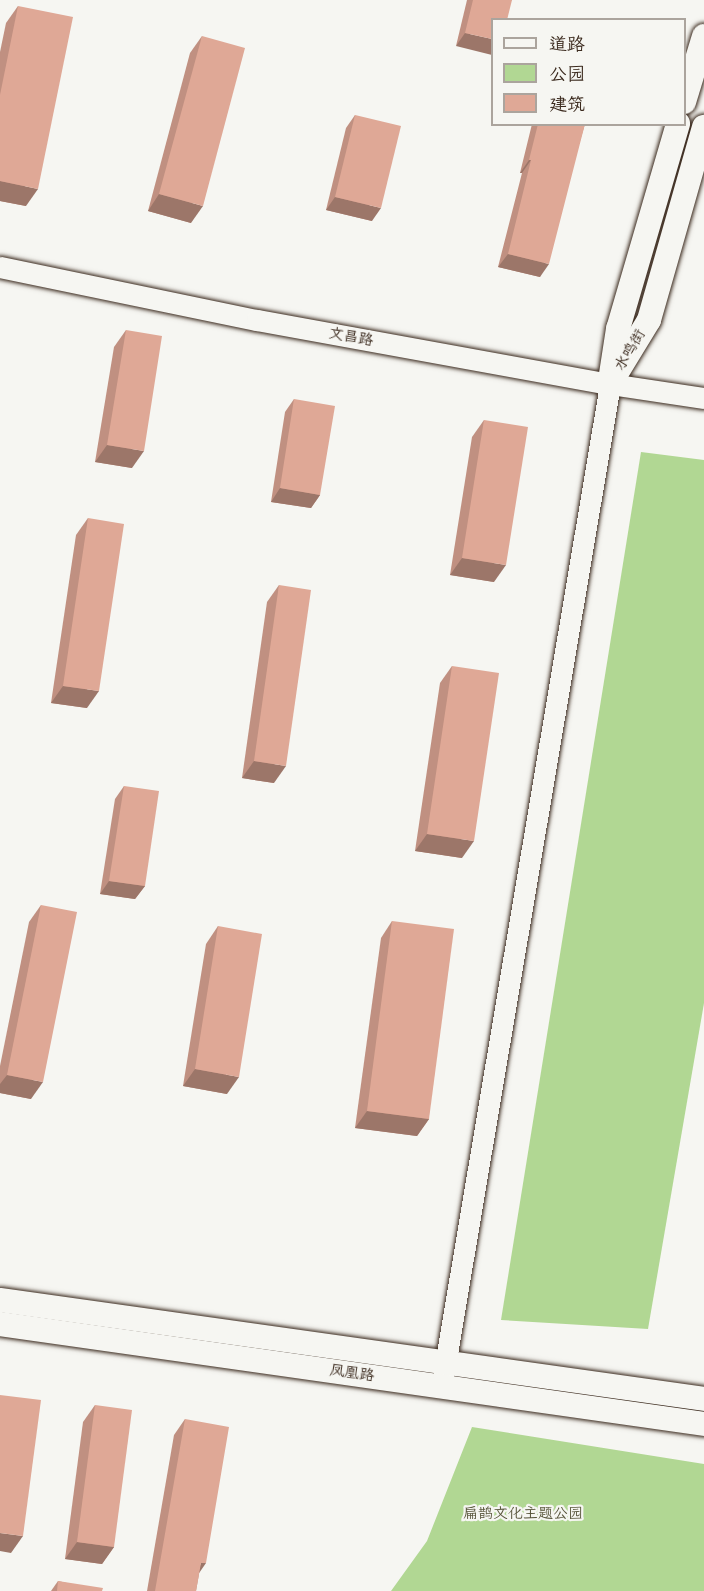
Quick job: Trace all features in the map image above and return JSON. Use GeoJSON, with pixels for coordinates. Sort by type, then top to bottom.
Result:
{"type":"FeatureCollection","features":[{"type":"Feature","properties":{"kind":"main road"},"geometry":{"type":"LineString","coordinates":[[686,95],[704,36]]}},
{"type":"Feature","properties":{"kind":"main road","name":"水鸣街"},"geometry":{"type":"LineString","coordinates":[[610,384],[618,329],[677,126]]}},
{"type":"Feature","properties":{"kind":"main road","name":"水鸣街"},"geometry":{"type":"LineString","coordinates":[[610,384],[649,320],[704,128]]}},
{"type":"Feature","properties":{"kind":"main road","name":"凤凰路"},"geometry":{"type":"LineString","coordinates":[[0,1300],[443,1375],[704,1424]]}},
{"type":"Feature","properties":{"kind":"main road","name":"凤凰路"},"geometry":{"type":"LineString","coordinates":[[0,1324],[443,1375],[704,1399]]}},
{"type":"Feature","properties":{"kind":"street","name":"文昌路"},"geometry":{"type":"LineString","coordinates":[[0,267],[266,322],[610,384],[704,398]]}},
{"type":"Feature","properties":{"kind":"street"},"geometry":{"type":"LineString","coordinates":[[443,1375],[610,384]]}},
{"type":"Feature","properties":{"kind":"green space"},"geometry":{"type":"Polygon","coordinates":[[[641,452],[704,460],[704,1003],[648,1329],[501,1320],[641,452]]]}},
{"type":"Feature","properties":{"kind":"green space","name":"扁鹊文化主题公园"},"geometry":{"type":"Polygon","coordinates":[[[472,1427],[704,1464],[704,1591],[391,1591],[427,1541],[472,1427]]]}},
{"type":"Feature","properties":{"kind":"building"},"geometry":{"type":"Polygon","coordinates":[[[473,0],[512,0],[508,18],[491,18],[491,39],[465,33],[473,0]]]}},
{"type":"Feature","properties":{"kind":"building"},"geometry":{"type":"Polygon","coordinates":[[[18,6],[73,17],[38,189],[0,181],[0,95],[18,6]]]}},
{"type":"Feature","properties":{"kind":"building"},"geometry":{"type":"Polygon","coordinates":[[[202,36],[245,48],[203,206],[159,194],[202,36]]]}},
{"type":"Feature","properties":{"kind":"building"},"geometry":{"type":"Polygon","coordinates":[[[355,115],[401,126],[381,208],[335,197],[355,115]]]}},
{"type":"Feature","properties":{"kind":"building"},"geometry":{"type":"Polygon","coordinates":[[[538,126],[584,126],[549,264],[508,254],[531,160],[529,160],[538,126]]]}},
{"type":"Feature","properties":{"kind":"building"},"geometry":{"type":"Polygon","coordinates":[[[126,330],[162,336],[144,451],[107,445],[126,330]]]}},
{"type":"Feature","properties":{"kind":"building"},"geometry":{"type":"Polygon","coordinates":[[[294,399],[335,406],[320,495],[280,488],[294,399]]]}},
{"type":"Feature","properties":{"kind":"building"},"geometry":{"type":"Polygon","coordinates":[[[484,420],[528,427],[506,565],[462,558],[484,420]]]}},
{"type":"Feature","properties":{"kind":"building"},"geometry":{"type":"Polygon","coordinates":[[[88,518],[124,524],[99,691],[63,686],[88,518]]]}},
{"type":"Feature","properties":{"kind":"building"},"geometry":{"type":"Polygon","coordinates":[[[279,585],[311,590],[286,766],[254,761],[279,585]]]}},
{"type":"Feature","properties":{"kind":"building"},"geometry":{"type":"Polygon","coordinates":[[[452,666],[499,673],[474,841],[427,834],[452,666]]]}},
{"type":"Feature","properties":{"kind":"building"},"geometry":{"type":"Polygon","coordinates":[[[124,786],[159,791],[145,886],[109,881],[124,786]]]}},
{"type":"Feature","properties":{"kind":"building"},"geometry":{"type":"Polygon","coordinates":[[[41,905],[77,912],[43,1082],[7,1075],[41,905]]]}},
{"type":"Feature","properties":{"kind":"building"},"geometry":{"type":"Polygon","coordinates":[[[392,921],[454,929],[429,1119],[367,1111],[392,921]]]}},
{"type":"Feature","properties":{"kind":"building"},"geometry":{"type":"Polygon","coordinates":[[[218,926],[262,934],[239,1077],[195,1069],[218,926]]]}},
{"type":"Feature","properties":{"kind":"building"},"geometry":{"type":"Polygon","coordinates":[[[0,1395],[41,1400],[23,1536],[0,1533],[0,1395]]]}},
{"type":"Feature","properties":{"kind":"building"},"geometry":{"type":"Polygon","coordinates":[[[95,1405],[132,1410],[114,1547],[77,1542],[95,1405]]]}},
{"type":"Feature","properties":{"kind":"building"},"geometry":{"type":"Polygon","coordinates":[[[185,1419],[229,1427],[206,1563],[201,1563],[196,1591],[155,1591],[185,1419]]]}},
{"type":"Feature","properties":{"kind":"building"},"geometry":{"type":"Polygon","coordinates":[[[58,1581],[103,1588],[102,1591],[57,1591],[58,1581]]]}}]}
